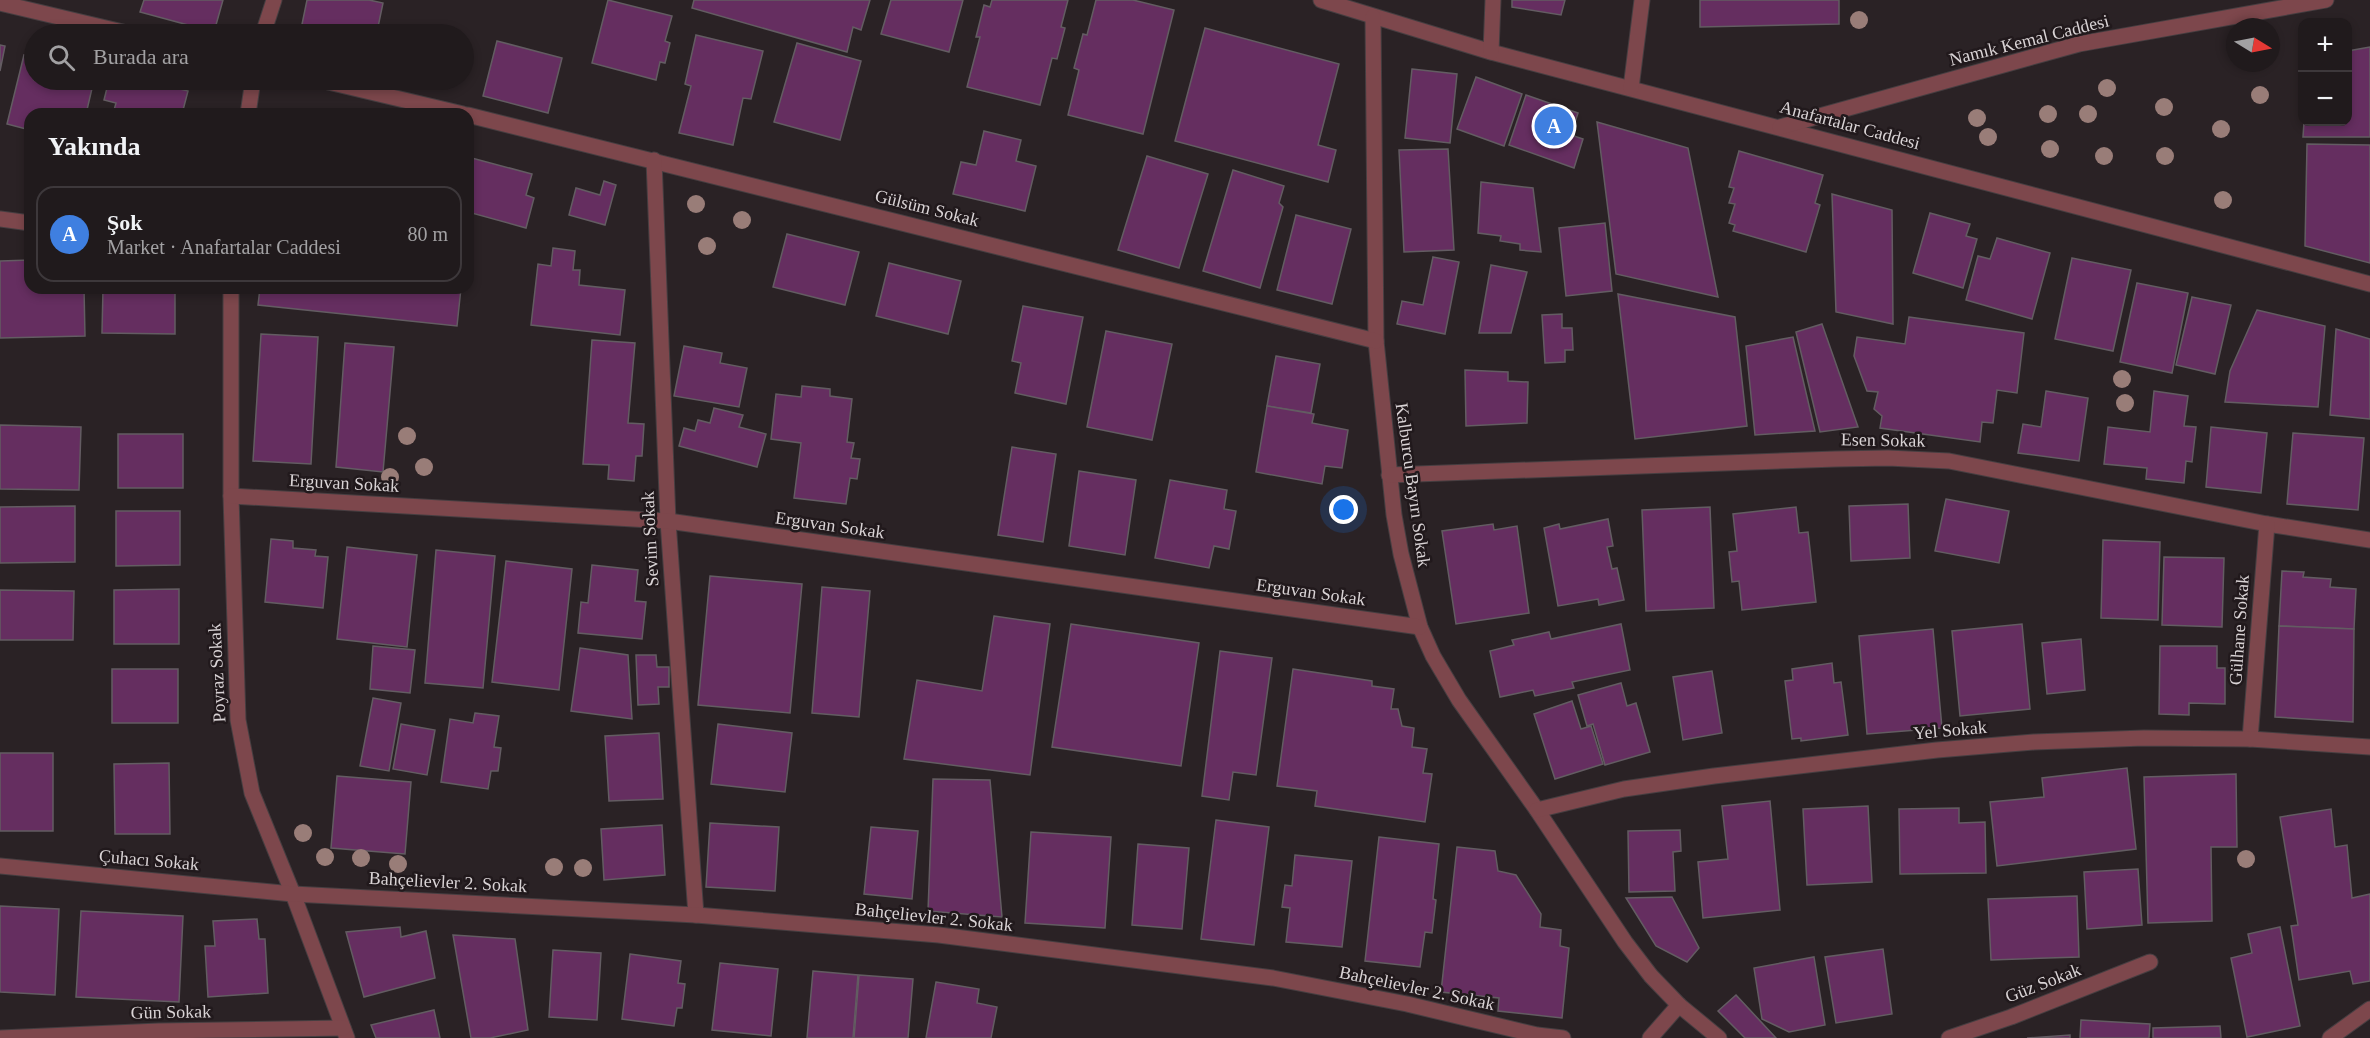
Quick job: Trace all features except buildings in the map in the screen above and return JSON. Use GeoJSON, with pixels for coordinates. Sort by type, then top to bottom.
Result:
{"type":"FeatureCollection","features":[{"type":"Feature","properties":{"kind":"street"},"geometry":{"type":"LineString","coordinates":[[266,24],[274,0]]}},
{"type":"Feature","properties":{"kind":"street","name":"Anafartalar Caddesi"},"geometry":{"type":"LineString","coordinates":[[1321,0],[1491,52],[2370,284]]}},
{"type":"Feature","properties":{"kind":"street"},"geometry":{"type":"LineString","coordinates":[[1491,52],[1493,0]]}},
{"type":"Feature","properties":{"kind":"street"},"geometry":{"type":"LineString","coordinates":[[1631,88],[1642,0]]}},
{"type":"Feature","properties":{"kind":"street","name":"Namık Kemal Caddesi"},"geometry":{"type":"LineString","coordinates":[[1780,127],[2079,44],[2326,0]]}},
{"type":"Feature","properties":{"kind":"street"},"geometry":{"type":"LineString","coordinates":[[0,3],[89,24]]}},
{"type":"Feature","properties":{"kind":"street","name":"Kalburcu Bayırı Sokak"},"geometry":{"type":"LineString","coordinates":[[1373,17],[1376,341],[1389,475],[1401,554],[1420,627],[1433,656],[1460,700],[1625,942],[1651,976],[1679,1005],[1719,1038]]}},
{"type":"Feature","properties":{"kind":"street"},"geometry":{"type":"LineString","coordinates":[[249,108],[252,90]]}},
{"type":"Feature","properties":{"kind":"street"},"geometry":{"type":"LineString","coordinates":[[362,90],[438,108]]}},
{"type":"Feature","properties":{"kind":"street","name":"Gülsüm Sokak"},"geometry":{"type":"LineString","coordinates":[[474,116],[1376,341]]}},
{"type":"Feature","properties":{"kind":"street","name":"Sevim Sokak"},"geometry":{"type":"LineString","coordinates":[[654,160],[668,522],[696,915]]}},
{"type":"Feature","properties":{"kind":"street"},"geometry":{"type":"LineString","coordinates":[[0,219],[24,222]]}},
{"type":"Feature","properties":{"kind":"street","name":"Poyraz Sokak"},"geometry":{"type":"LineString","coordinates":[[231,294],[231,495],[235,674],[243,750],[252,793],[294,894],[345,1033]]}},
{"type":"Feature","properties":{"kind":"street","name":"Esen Sokak"},"geometry":{"type":"LineString","coordinates":[[1389,475],[1836,459],[1939,460],[2267,524],[2370,540]]}},
{"type":"Feature","properties":{"kind":"street","name":"Erguvan Sokak"},"geometry":{"type":"LineString","coordinates":[[231,495],[668,522],[1420,627]]}},
{"type":"Feature","properties":{"kind":"street","name":"Gülhane Sokak"},"geometry":{"type":"LineString","coordinates":[[2250,740],[2267,524]]}},
{"type":"Feature","properties":{"kind":"street","name":"Yel Sokak"},"geometry":{"type":"LineString","coordinates":[[1537,810],[1635,787],[1726,774],[1937,750],[2034,742],[2144,738],[2250,740],[2370,747]]}},
{"type":"Feature","properties":{"kind":"street","name":"Çuhacı Sokak"},"geometry":{"type":"LineString","coordinates":[[0,866],[294,894]]}},
{"type":"Feature","properties":{"kind":"street","name":"Bahçelievler 2. Sokak"},"geometry":{"type":"LineString","coordinates":[[294,894],[696,915],[939,935],[1273,978],[1563,1038]]}},
{"type":"Feature","properties":{"kind":"street","name":"Güz Sokak"},"geometry":{"type":"LineString","coordinates":[[1949,1038],[2011,1017],[2150,962]]}},
{"type":"Feature","properties":{"kind":"street"},"geometry":{"type":"LineString","coordinates":[[1650,1038],[1679,1005]]}},
{"type":"Feature","properties":{"kind":"street"},"geometry":{"type":"LineString","coordinates":[[2330,1038],[2370,1010]]}},
{"type":"Feature","properties":{"kind":"street","name":"Gün Sokak"},"geometry":{"type":"LineString","coordinates":[[0,1038],[159,1031],[345,1033]]}},
{"type":"Feature","properties":{"kind":"place","name":"Şok"},"geometry":{"type":"Point","coordinates":[1554,126]}}]}
